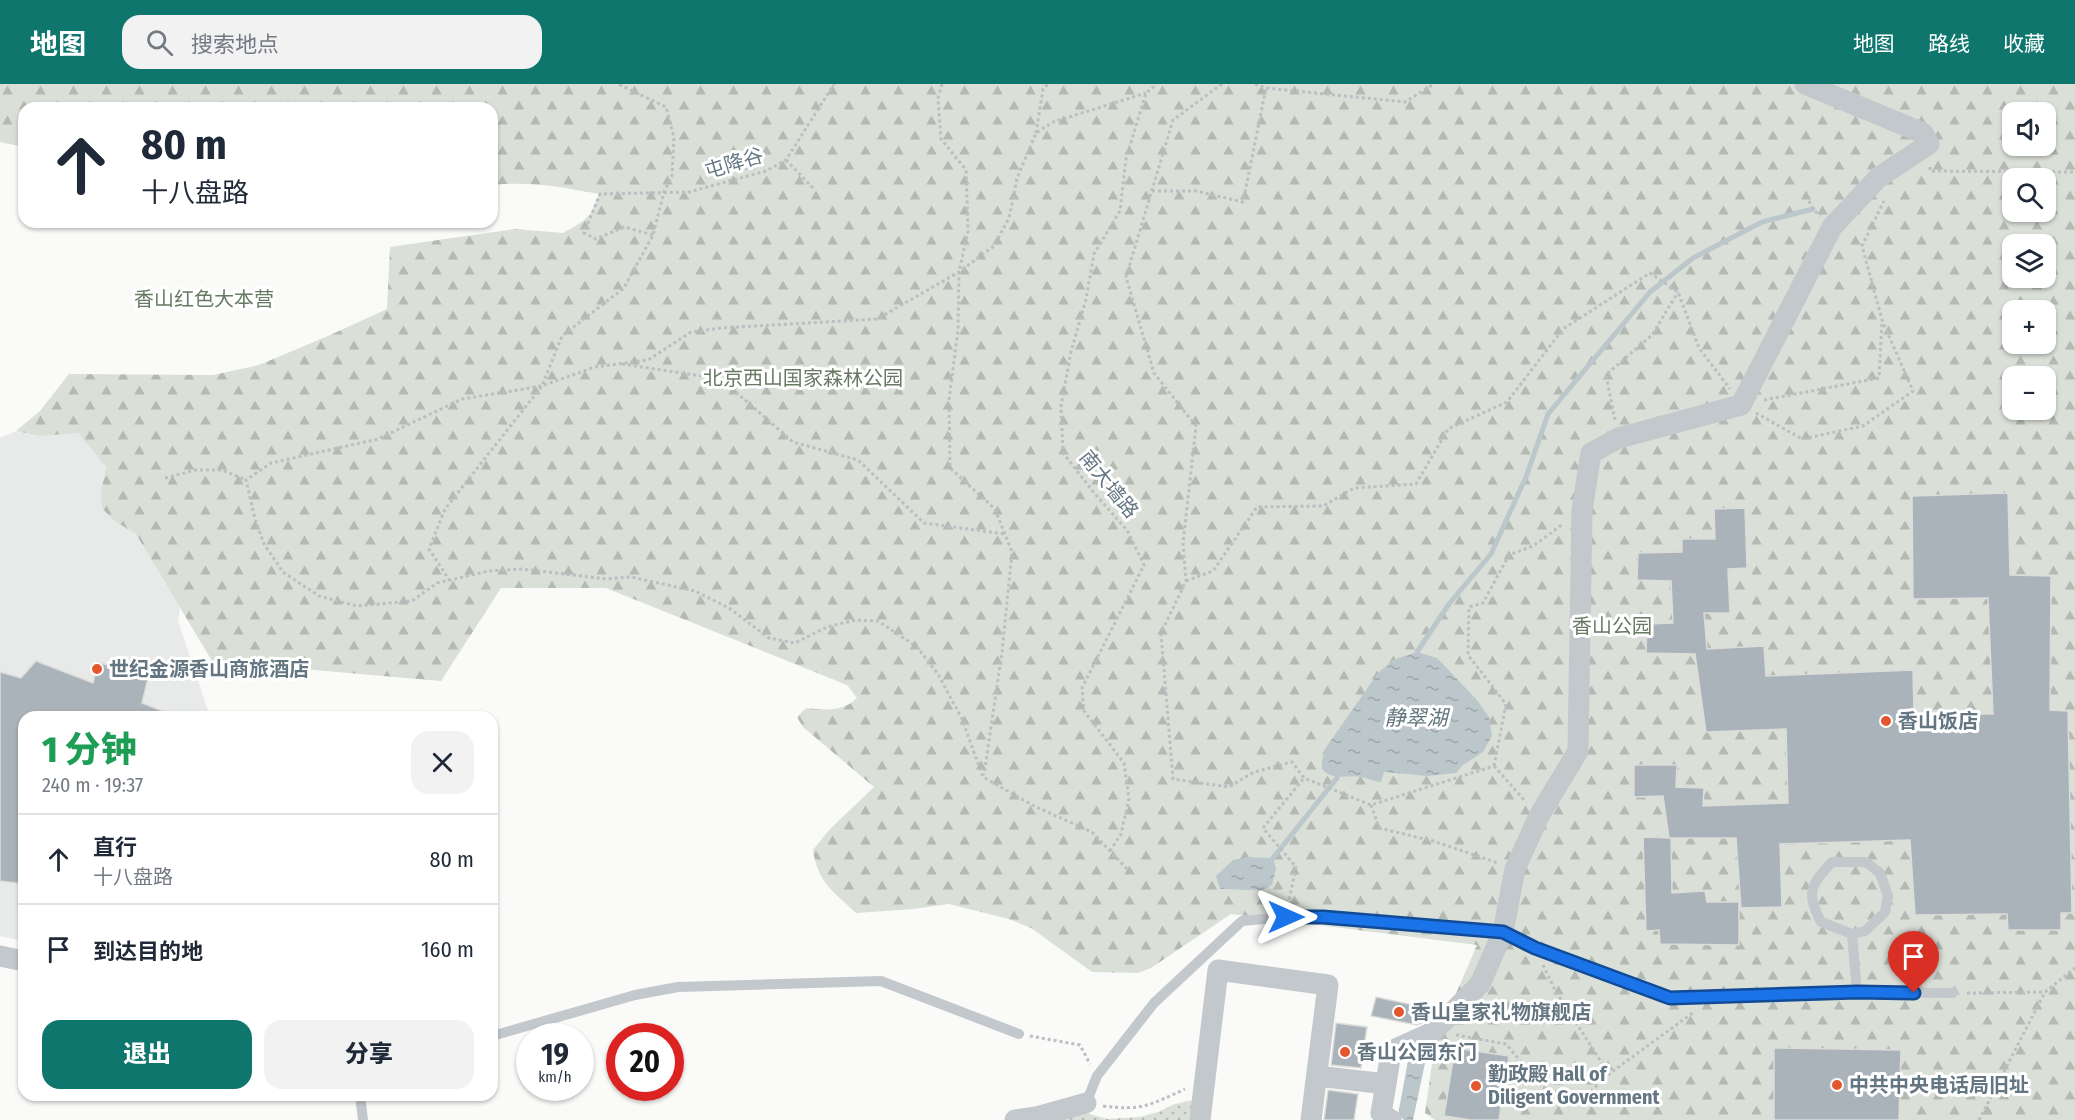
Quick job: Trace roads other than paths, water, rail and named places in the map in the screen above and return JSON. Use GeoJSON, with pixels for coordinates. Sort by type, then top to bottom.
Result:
{"type":"FeatureCollection","features":[{"type":"Feature","properties":{"kind":"street"},"geometry":{"type":"LineString","coordinates":[[1391,1120],[1381,1113],[1391,1051],[1433,1032],[1480,984],[1503,932],[1515,869],[1539,816],[1578,751],[1582,510],[1591,453],[1618,438],[1741,405],[1832,227],[1879,177],[1929,144],[1923,133],[1805,84]]}},
{"type":"Feature","properties":{"kind":"street"},"geometry":{"type":"LineString","coordinates":[[0,956],[18,960]]}},
{"type":"Feature","properties":{"kind":"street"},"geometry":{"type":"LineString","coordinates":[[1200,1120],[1218,970],[1328,984],[1311,1120]]}},
{"type":"Feature","properties":{"kind":"street"},"geometry":{"type":"LineString","coordinates":[[1317,1076],[1386,1084]]}},
{"type":"Feature","properties":{"kind":"street"},"geometry":{"type":"LineString","coordinates":[[1015,1120],[1036,1117],[1086,1103]]}},
{"type":"Feature","properties":{"kind":"lane"},"geometry":{"type":"LineString","coordinates":[[1832,862],[1866,862],[1880,873],[1888,896],[1884,912],[1865,931],[1852,934],[1821,922],[1812,903],[1815,881],[1832,862]]}},
{"type":"Feature","properties":{"kind":"lane"},"geometry":{"type":"LineString","coordinates":[[1086,1103],[1097,1076],[1154,1004],[1242,921],[1286,917],[1323,917],[1503,932],[1535,948],[1670,998],[1857,992],[1953,993]]}},
{"type":"Feature","properties":{"kind":"lane"},"geometry":{"type":"LineString","coordinates":[[1852,934],[1857,992]]}},
{"type":"Feature","properties":{"kind":"lane"},"geometry":{"type":"LineString","coordinates":[[498,1034],[635,995],[678,987],[881,981],[1019,1034]]}},
{"type":"Feature","properties":{"kind":"lane"},"geometry":{"type":"LineString","coordinates":[[361,1101],[363,1120]]}},
{"type":"Feature","properties":{"kind":"water","name":"静翠湖"},"geometry":{"type":"Polygon","coordinates":[[[1417,652],[1437,658],[1477,700],[1489,717],[1492,736],[1483,752],[1463,765],[1456,773],[1428,776],[1384,772],[1381,782],[1356,776],[1336,776],[1327,773],[1322,769],[1322,760],[1327,746],[1378,673],[1393,660],[1417,652]]]}},
{"type":"Feature","properties":{"kind":"water"},"geometry":{"type":"Polygon","coordinates":[[[1249,857],[1273,858],[1276,869],[1272,885],[1263,890],[1220,889],[1216,876],[1233,860],[1249,857]]]}},
{"type":"Feature","properties":{"kind":"water"},"geometry":{"type":"Polygon","coordinates":[[[1428,1049],[1413,1120],[1404,1120],[1398,1115],[1409,1055],[1428,1049]]]}},
{"type":"Feature","properties":{"kind":"waterway"},"geometry":{"type":"LineString","coordinates":[[1417,652],[1449,604],[1491,554],[1526,477],[1548,414],[1650,292],[1693,258],[1762,222],[1813,209]]}},
{"type":"Feature","properties":{"kind":"waterway"},"geometry":{"type":"LineString","coordinates":[[1273,858],[1337,778]]}},
{"type":"Feature","properties":{"kind":"place","name":"世纪金源香山商旅酒店"},"geometry":{"type":"Point","coordinates":[97,669]}},
{"type":"Feature","properties":{"kind":"place","name":"香山饭店"},"geometry":{"type":"Point","coordinates":[1886,721]}},
{"type":"Feature","properties":{"kind":"place","name":"香山皇家礼物旗舰店"},"geometry":{"type":"Point","coordinates":[1399,1012]}},
{"type":"Feature","properties":{"kind":"place","name":"香山公园东门"},"geometry":{"type":"Point","coordinates":[1345,1052]}},
{"type":"Feature","properties":{"kind":"place","name":"中共中央电话局旧址"},"geometry":{"type":"Point","coordinates":[1837,1085]}},
{"type":"Feature","properties":{"kind":"place","name":"勤政殿 Hall of Diligent Government"},"geometry":{"type":"Point","coordinates":[1476,1086]}},
{"type":"Feature","properties":{"kind":"park label","name":"香山红色大本营"},"geometry":{"type":"Point","coordinates":[204,299]}},
{"type":"Feature","properties":{"kind":"park label","name":"北京西山国家森林公园"},"geometry":{"type":"Point","coordinates":[803,378]}},
{"type":"Feature","properties":{"kind":"park label","name":"香山公园"},"geometry":{"type":"Point","coordinates":[1612,626]}}]}
